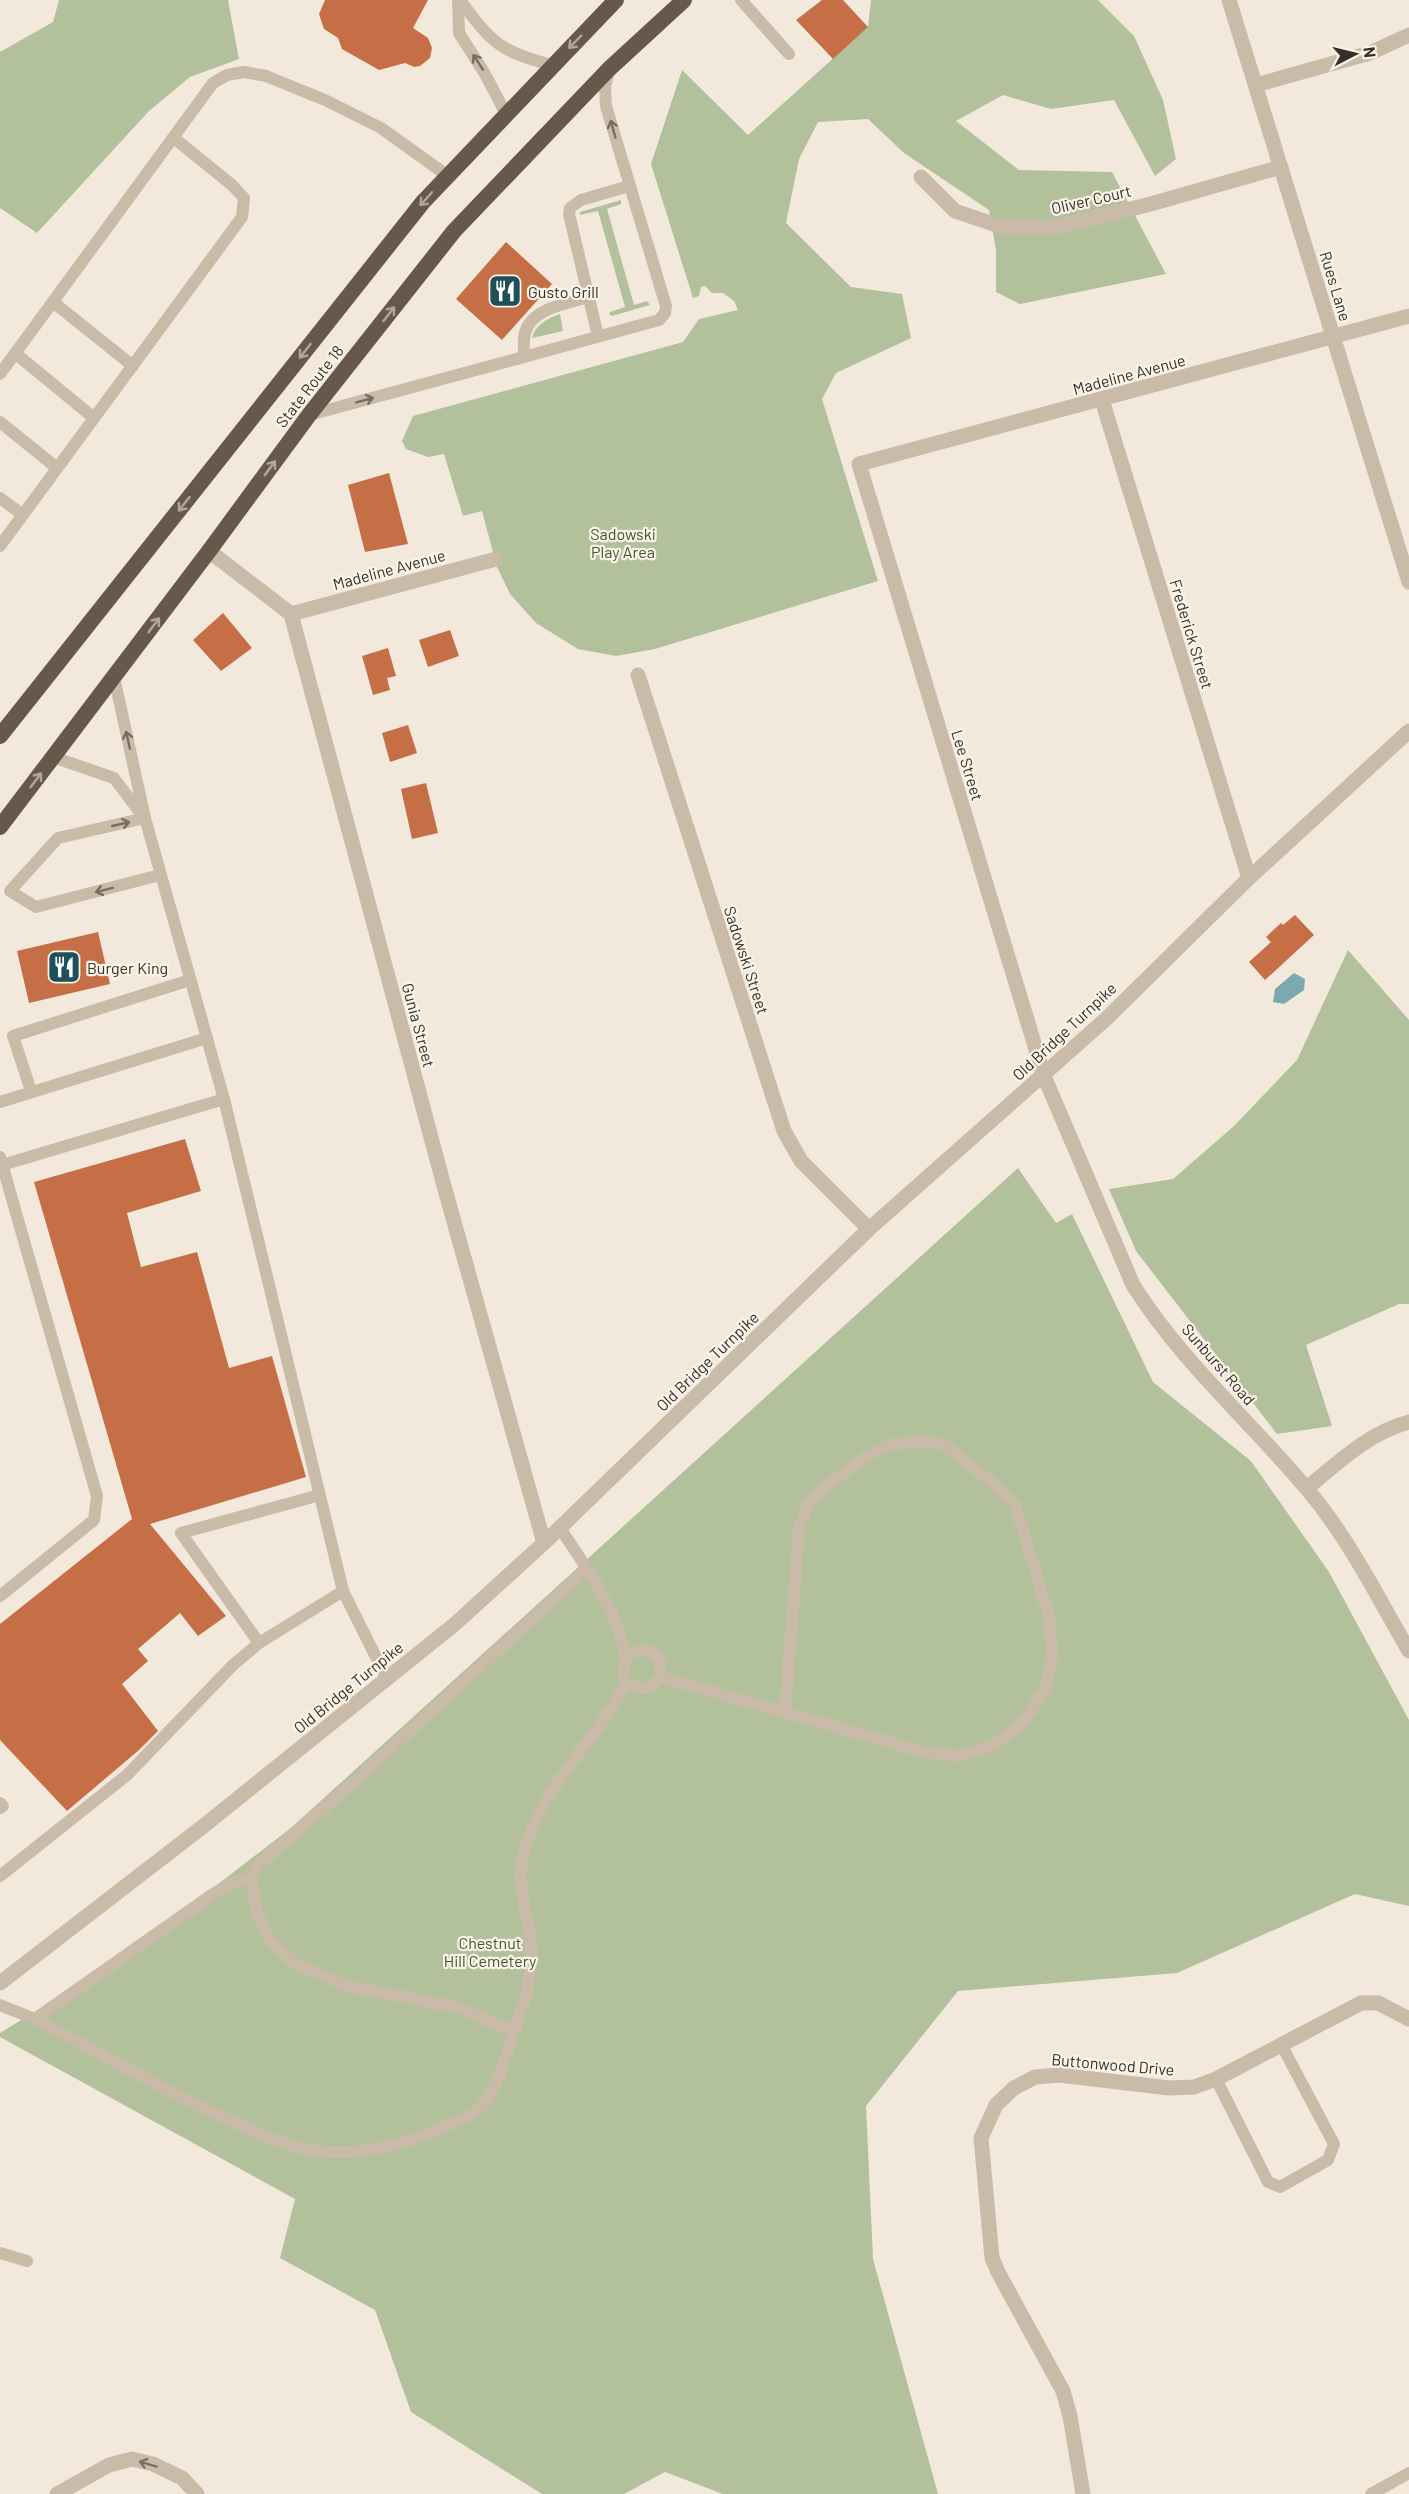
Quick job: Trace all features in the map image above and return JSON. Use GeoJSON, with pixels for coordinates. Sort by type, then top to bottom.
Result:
{"type":"FeatureCollection","features":[{"type":"Feature","properties":{"kind":"highway","name":"State Route 18"},"geometry":{"type":"LineString","coordinates":[[0,736],[423,202],[616,0]]}},
{"type":"Feature","properties":{"kind":"highway","name":"State Route 18"},"geometry":{"type":"LineString","coordinates":[[0,826],[309,415],[454,231],[609,69],[684,0]]}},
{"type":"Feature","properties":{"kind":"street","name":"Rues Lane"},"geometry":{"type":"LineString","coordinates":[[1229,0],[1409,582]]}},
{"type":"Feature","properties":{"kind":"street"},"geometry":{"type":"LineString","coordinates":[[1256,85],[1370,53],[1409,35]]}},
{"type":"Feature","properties":{"kind":"street","name":"Oliver Court"},"geometry":{"type":"LineString","coordinates":[[921,177],[955,211],[1002,227],[1055,227],[1147,205],[1281,167]]}},
{"type":"Feature","properties":{"kind":"street","name":"Madeline Avenue"},"geometry":{"type":"LineString","coordinates":[[859,464],[1409,316]]}},
{"type":"Feature","properties":{"kind":"street","name":"Frederick Street"},"geometry":{"type":"LineString","coordinates":[[1102,400],[1249,878]]}},
{"type":"Feature","properties":{"kind":"street","name":"Lee Street"},"geometry":{"type":"LineString","coordinates":[[859,464],[1044,1076]]}},
{"type":"Feature","properties":{"kind":"street"},"geometry":{"type":"LineString","coordinates":[[209,551],[291,614]]}},
{"type":"Feature","properties":{"kind":"street","name":"Madeline Avenue"},"geometry":{"type":"LineString","coordinates":[[291,614],[496,559]]}},
{"type":"Feature","properties":{"kind":"street","name":"Gunia Street"},"geometry":{"type":"LineString","coordinates":[[291,614],[444,1185],[544,1543]]}},
{"type":"Feature","properties":{"kind":"street","name":"Sadowski Street"},"geometry":{"type":"LineString","coordinates":[[638,675],[783,1131],[801,1161],[869,1230]]}},
{"type":"Feature","properties":{"kind":"street","name":"Old Bridge Turnpike"},"geometry":{"type":"LineString","coordinates":[[0,1983],[210,1821],[455,1624],[561,1528],[869,1230],[1106,1019],[1249,878],[1409,731]]}},
{"type":"Feature","properties":{"kind":"street","name":"Sunburst Road"},"geometry":{"type":"LineString","coordinates":[[1044,1076],[1133,1285],[1144,1302],[1207,1378],[1307,1488],[1349,1547],[1409,1651]]}},
{"type":"Feature","properties":{"kind":"street"},"geometry":{"type":"LineString","coordinates":[[1307,1488],[1366,1440],[1391,1427],[1409,1422]]}},
{"type":"Feature","properties":{"kind":"street","name":"Buttonwood Drive"},"geometry":{"type":"LineString","coordinates":[[1083,2494],[1070,2416],[1063,2391],[992,2258],[981,2138],[996,2105],[1014,2088],[1035,2077],[1059,2074],[1169,2088],[1194,2087],[1216,2079],[1282,2046],[1361,2003],[1378,2003],[1409,2019]]}},
{"type":"Feature","properties":{"kind":"street"},"geometry":{"type":"LineString","coordinates":[[57,2494],[109,2464],[132,2459],[153,2464],[182,2478],[197,2494]]}},
{"type":"Feature","properties":{"kind":"lane"},"geometry":{"type":"LineString","coordinates":[[459,0],[486,36],[518,57],[552,65]]}},
{"type":"Feature","properties":{"kind":"lane"},"geometry":{"type":"LineString","coordinates":[[459,0],[459,33],[485,74],[506,114]]}},
{"type":"Feature","properties":{"kind":"lane"},"geometry":{"type":"LineString","coordinates":[[741,0],[789,54]]}},
{"type":"Feature","properties":{"kind":"lane"},"geometry":{"type":"LineString","coordinates":[[309,415],[659,320],[666,306],[606,106],[605,87],[609,69]]}},
{"type":"Feature","properties":{"kind":"lane"},"geometry":{"type":"LineString","coordinates":[[0,374],[213,83],[227,75],[244,72],[266,76],[325,100],[371,123],[448,176]]}},
{"type":"Feature","properties":{"kind":"lane"},"geometry":{"type":"LineString","coordinates":[[0,546],[242,217],[244,198],[232,185],[174,138]]}},
{"type":"Feature","properties":{"kind":"lane"},"geometry":{"type":"LineString","coordinates":[[598,336],[569,214],[570,208],[582,200],[629,186]]}},
{"type":"Feature","properties":{"kind":"lane"},"geometry":{"type":"LineString","coordinates":[[524,357],[525,332],[536,317],[553,308],[589,297]]}},
{"type":"Feature","properties":{"kind":"lane"},"geometry":{"type":"LineString","coordinates":[[53,302],[133,366]]}},
{"type":"Feature","properties":{"kind":"lane"},"geometry":{"type":"LineString","coordinates":[[15,353],[94,418]]}},
{"type":"Feature","properties":{"kind":"lane"},"geometry":{"type":"LineString","coordinates":[[0,422],[57,468]]}},
{"type":"Feature","properties":{"kind":"lane"},"geometry":{"type":"LineString","coordinates":[[0,498],[23,515]]}},
{"type":"Feature","properties":{"kind":"lane"},"geometry":{"type":"LineString","coordinates":[[114,677],[145,818],[224,1099],[343,1591],[387,1678]]}},
{"type":"Feature","properties":{"kind":"lane"},"geometry":{"type":"LineString","coordinates":[[53,757],[114,778],[145,818]]}},
{"type":"Feature","properties":{"kind":"lane"},"geometry":{"type":"LineString","coordinates":[[145,818],[58,838],[10,891],[36,908],[160,875]]}},
{"type":"Feature","properties":{"kind":"lane"},"geometry":{"type":"LineString","coordinates":[[31,1091],[13,1036],[190,980]]}},
{"type":"Feature","properties":{"kind":"lane"},"geometry":{"type":"LineString","coordinates":[[0,1102],[207,1038]]}},
{"type":"Feature","properties":{"kind":"lane"},"geometry":{"type":"LineString","coordinates":[[0,1596],[94,1520],[97,1496],[1,1163],[224,1099]]}},
{"type":"Feature","properties":{"kind":"lane"},"geometry":{"type":"LineString","coordinates":[[660,1677],[924,1752],[959,1756],[993,1745],[1022,1723],[1046,1688],[1052,1654],[1050,1617],[1016,1507],[994,1484],[943,1444],[919,1441],[889,1445],[866,1457],[831,1482],[808,1504],[799,1529],[784,1711]]}},
{"type":"Feature","properties":{"kind":"lane"},"geometry":{"type":"LineString","coordinates":[[259,1643],[181,1533],[320,1495]]}},
{"type":"Feature","properties":{"kind":"lane"},"geometry":{"type":"LineString","coordinates":[[561,1528],[600,1588],[613,1614],[626,1656],[622,1669],[627,1682],[638,1689],[645,1689],[660,1677],[661,1665],[654,1654],[643,1649],[626,1656]]}},
{"type":"Feature","properties":{"kind":"lane"},"geometry":{"type":"LineString","coordinates":[[514,2032],[457,2007],[346,1986],[296,1964],[271,1942],[257,1912],[251,1878],[257,1866],[356,1780],[587,1569]]}},
{"type":"Feature","properties":{"kind":"lane"},"geometry":{"type":"LineString","coordinates":[[0,1876],[127,1774],[233,1665],[259,1643],[343,1591]]}},
{"type":"Feature","properties":{"kind":"lane"},"geometry":{"type":"LineString","coordinates":[[0,2005],[35,2019],[127,2070],[208,2111],[276,2140],[317,2151],[357,2151],[415,2139],[453,2123],[480,2109],[495,2086],[514,2032],[530,1969],[531,1949],[522,1881],[522,1863],[532,1831],[547,1798],[616,1702],[627,1682]]}},
{"type":"Feature","properties":{"kind":"lane"},"geometry":{"type":"LineString","coordinates":[[0,1803],[3,1806],[0,1808]]}},
{"type":"Feature","properties":{"kind":"lane"},"geometry":{"type":"LineString","coordinates":[[35,2019],[216,1892],[234,1882],[251,1878]]}},
{"type":"Feature","properties":{"kind":"lane"},"geometry":{"type":"LineString","coordinates":[[1216,2079],[1268,2182],[1280,2187],[1328,2160],[1334,2144],[1282,2046]]}},
{"type":"Feature","properties":{"kind":"lane"},"geometry":{"type":"LineString","coordinates":[[0,2253],[27,2260]]}},
{"type":"Feature","properties":{"kind":"lane"},"geometry":{"type":"LineString","coordinates":[[1371,2494],[1409,2474]]}},
{"type":"Feature","properties":{"kind":"green space"},"geometry":{"type":"Polygon","coordinates":[[[59,0],[228,0],[239,59],[190,77],[149,111],[37,233],[0,208],[0,52],[53,22],[59,0]]]}},
{"type":"Feature","properties":{"kind":"green space","name":"Sadowski Play Area"},"geometry":{"type":"Polygon","coordinates":[[[871,0],[1098,0],[1134,36],[1163,100],[1176,159],[1155,176],[1114,100],[1051,109],[1003,95],[956,121],[1019,170],[1112,172],[1166,274],[1020,304],[996,292],[996,250],[989,210],[904,153],[868,119],[818,122],[799,159],[786,223],[851,287],[902,294],[911,338],[836,373],[822,399],[878,581],[655,649],[616,656],[578,649],[536,623],[510,594],[497,567],[482,511],[463,516],[444,454],[428,457],[406,449],[402,441],[413,416],[683,342],[699,319],[738,310],[734,301],[723,293],[712,293],[705,286],[701,287],[699,296],[693,298],[651,164],[682,70],[748,135],[868,27],[871,0]]]}},
{"type":"Feature","properties":{"kind":"green space"},"geometry":{"type":"Polygon","coordinates":[[[621,200],[621,204],[607,209],[634,305],[647,301],[650,305],[612,316],[610,312],[625,307],[598,211],[580,215],[580,212],[621,200]]]}},
{"type":"Feature","properties":{"kind":"green space"},"geometry":{"type":"Polygon","coordinates":[[[560,314],[563,331],[532,338],[536,329],[543,323],[560,314]]]}},
{"type":"Feature","properties":{"kind":"green space"},"geometry":{"type":"Polygon","coordinates":[[[1348,950],[1409,1020],[1409,1304],[1399,1304],[1306,1345],[1332,1426],[1277,1434],[1136,1251],[1109,1189],[1173,1179],[1234,1126],[1297,1060],[1348,950]]]}},
{"type":"Feature","properties":{"kind":"green space","name":"Chestnut Hill Cemetery"},"geometry":{"type":"Polygon","coordinates":[[[1018,1168],[1056,1223],[1072,1214],[1153,1382],[1251,1461],[1329,1572],[1409,1720],[1409,1906],[1355,1894],[1177,1973],[958,1991],[866,2106],[873,2259],[938,2494],[723,2494],[665,2472],[624,2494],[542,2494],[411,2412],[375,2310],[280,2258],[295,2199],[0,2037],[0,2033],[124,1957],[292,1827],[1018,1168]]]}},
{"type":"Feature","properties":{"kind":"water"},"geometry":{"type":"Polygon","coordinates":[[[1294,973],[1305,979],[1304,990],[1284,1004],[1273,1002],[1275,989],[1294,973]]]}},
{"type":"Feature","properties":{"kind":"building"},"geometry":{"type":"Polygon","coordinates":[[[325,0],[428,0],[413,28],[428,38],[432,48],[430,58],[420,66],[414,67],[405,63],[379,70],[342,49],[338,38],[324,29],[319,14],[325,0]]]}},
{"type":"Feature","properties":{"kind":"building"},"geometry":{"type":"Polygon","coordinates":[[[822,0],[843,0],[868,27],[833,59],[796,20],[822,0]]]}},
{"type":"Feature","properties":{"kind":"building","name":"Gusto Grill"},"geometry":{"type":"Polygon","coordinates":[[[506,242],[552,284],[502,340],[456,299],[506,242]]]}},
{"type":"Feature","properties":{"kind":"building"},"geometry":{"type":"Polygon","coordinates":[[[389,473],[408,544],[365,552],[348,485],[389,473]]]}},
{"type":"Feature","properties":{"kind":"building"},"geometry":{"type":"Polygon","coordinates":[[[223,613],[252,648],[221,671],[193,640],[223,613]]]}},
{"type":"Feature","properties":{"kind":"building"},"geometry":{"type":"Polygon","coordinates":[[[450,630],[459,656],[428,667],[419,640],[450,630]]]}},
{"type":"Feature","properties":{"kind":"building"},"geometry":{"type":"Polygon","coordinates":[[[388,648],[396,676],[387,678],[390,690],[373,695],[362,656],[388,648]]]}},
{"type":"Feature","properties":{"kind":"building"},"geometry":{"type":"Polygon","coordinates":[[[408,725],[417,753],[390,762],[382,733],[408,725]]]}},
{"type":"Feature","properties":{"kind":"building"},"geometry":{"type":"Polygon","coordinates":[[[426,783],[438,833],[412,839],[401,789],[426,783]]]}},
{"type":"Feature","properties":{"kind":"building"},"geometry":{"type":"Polygon","coordinates":[[[1295,915],[1314,935],[1265,980],[1249,962],[1271,942],[1266,937],[1281,923],[1283,925],[1295,915]]]}},
{"type":"Feature","properties":{"kind":"building","name":"Burger King"},"geometry":{"type":"Polygon","coordinates":[[[98,932],[110,984],[29,1003],[17,951],[98,932]]]}},
{"type":"Feature","properties":{"kind":"building"},"geometry":{"type":"Polygon","coordinates":[[[185,1139],[201,1191],[127,1213],[141,1267],[197,1252],[229,1368],[272,1356],[306,1477],[150,1524],[226,1616],[198,1636],[180,1613],[138,1649],[148,1661],[122,1684],[158,1731],[67,1811],[0,1740],[0,1624],[132,1519],[34,1182],[185,1139]]]}},
{"type":"Feature","properties":{"kind":"place","name":"Gusto Grill"},"geometry":{"type":"Point","coordinates":[505,291]}},
{"type":"Feature","properties":{"kind":"place","name":"Burger King"},"geometry":{"type":"Point","coordinates":[64,967]}}]}
